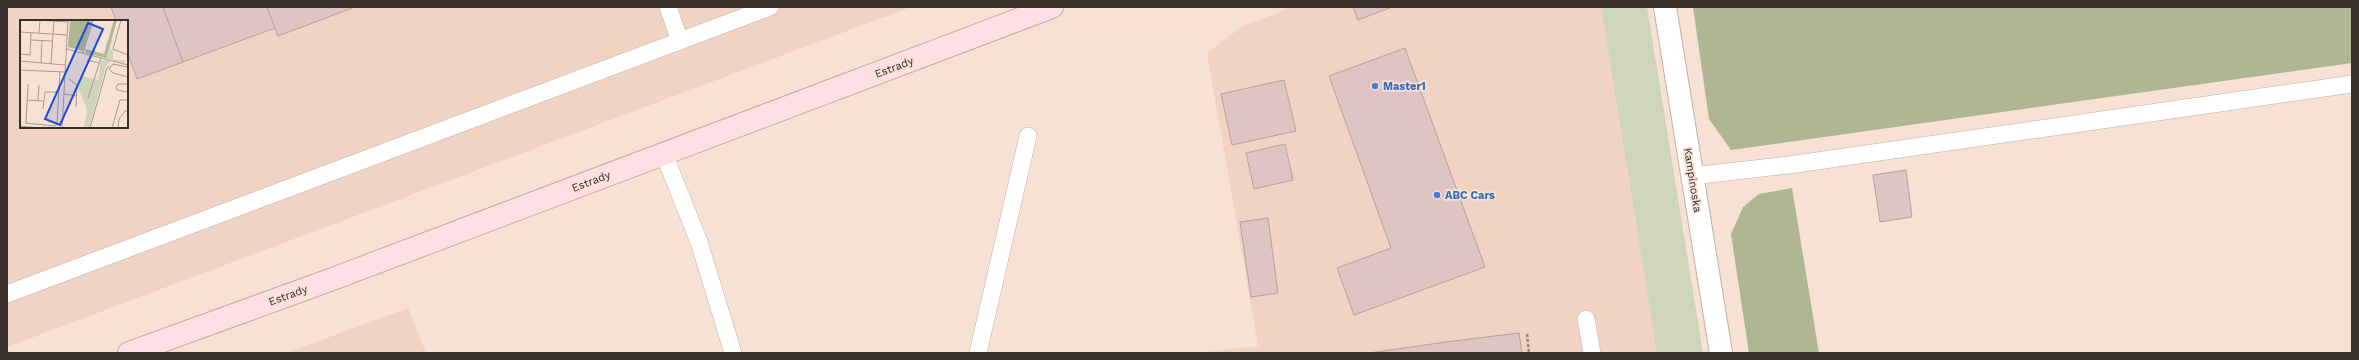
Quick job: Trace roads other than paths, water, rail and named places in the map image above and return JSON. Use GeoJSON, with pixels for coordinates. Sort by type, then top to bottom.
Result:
{"type":"FeatureCollection","features":[{"type":"Feature","properties":{"kind":"main road","name":"Estrady"},"geometry":{"type":"LineString","coordinates":[[129,353],[330,280],[1052,7]]}},
{"type":"Feature","properties":{"kind":"street","name":"Kampinoska"},"geometry":{"type":"LineString","coordinates":[[1665,7],[1720,353]]}},
{"type":"Feature","properties":{"kind":"lane"},"geometry":{"type":"LineString","coordinates":[[668,7],[680,41]]}},
{"type":"Feature","properties":{"kind":"lane"},"geometry":{"type":"LineString","coordinates":[[7,294],[770,7]]}},
{"type":"Feature","properties":{"kind":"lane"},"geometry":{"type":"LineString","coordinates":[[1692,176],[1789,165],[2352,84]]}},
{"type":"Feature","properties":{"kind":"lane"},"geometry":{"type":"LineString","coordinates":[[978,353],[1028,136]]}},
{"type":"Feature","properties":{"kind":"lane"},"geometry":{"type":"LineString","coordinates":[[664,154],[700,242],[733,353]]}},
{"type":"Feature","properties":{"kind":"lane"},"geometry":{"type":"LineString","coordinates":[[1586,319],[1592,353]]}},
{"type":"Feature","properties":{"kind":"place","name":"Master1"},"geometry":{"type":"Point","coordinates":[1375,86]}},
{"type":"Feature","properties":{"kind":"place","name":"ABC Cars"},"geometry":{"type":"Point","coordinates":[1437,195]}}]}
